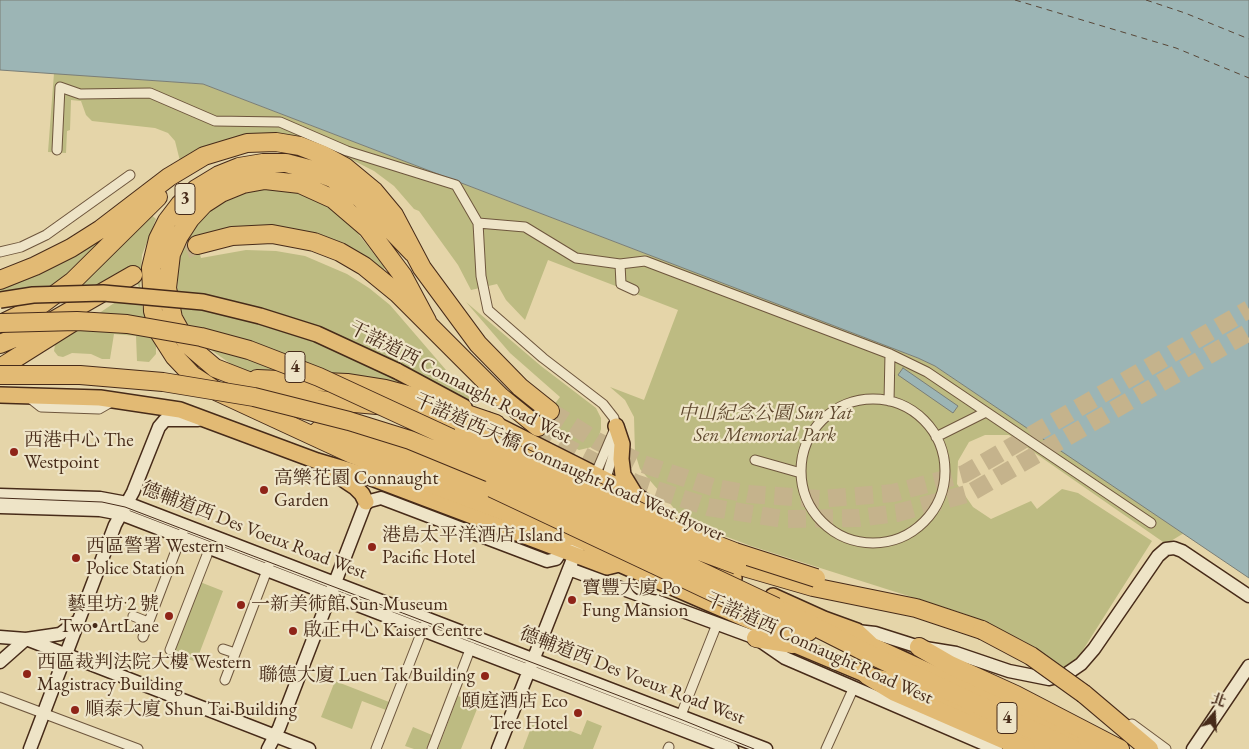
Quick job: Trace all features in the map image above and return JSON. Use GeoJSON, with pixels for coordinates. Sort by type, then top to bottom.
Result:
{"type":"FeatureCollection","features":[{"type":"Feature","properties":{"kind":"highway","name":"3"},"geometry":{"type":"LineString","coordinates":[[0,280],[35,266],[70,248],[100,229],[169,177],[204,156],[232,146],[261,142],[288,144],[323,155],[345,167],[374,191],[394,215],[413,253],[478,344],[520,387],[550,410]]}},
{"type":"Feature","properties":{"kind":"highway","name":"3"},"geometry":{"type":"LineString","coordinates":[[0,324],[42,304],[73,281],[150,204],[204,156]]}},
{"type":"Feature","properties":{"kind":"highway","name":"3"},"geometry":{"type":"LineString","coordinates":[[284,422],[234,400],[202,383],[174,356],[160,334],[151,299],[150,268],[158,239],[173,212],[196,189],[224,172],[252,164],[286,163],[321,173],[350,190],[413,253]]}},
{"type":"Feature","properties":{"kind":"highway","name":"3"},"geometry":{"type":"LineString","coordinates":[[234,377],[204,361],[182,337],[170,308],[167,278],[175,245],[190,219],[212,198],[242,184],[265,180],[300,184],[323,193],[342,206],[363,224],[384,249],[408,283],[427,321]]}},
{"type":"Feature","properties":{"kind":"highway","name":"3"},"geometry":{"type":"LineString","coordinates":[[197,245],[226,237],[258,234],[286,236],[314,242],[340,252],[364,266],[427,321],[500,397],[538,426]]}},
{"type":"Feature","properties":{"kind":"highway"},"geometry":{"type":"LineString","coordinates":[[0,344],[44,326],[133,275]]}},
{"type":"Feature","properties":{"kind":"highway"},"geometry":{"type":"LineString","coordinates":[[0,368],[75,322],[113,286]]}},
{"type":"Feature","properties":{"kind":"highway","name":"干諾道西天橋 Connaught Road West flyover"},"geometry":{"type":"LineString","coordinates":[[0,324],[67,320],[127,324],[192,335],[249,350],[319,377],[678,543],[780,578],[883,603],[916,608],[982,630],[1031,656],[1064,678],[1151,744]]}},
{"type":"Feature","properties":{"kind":"highway","name":"干諾道西天橋 Connaught Road West flyover"},"geometry":{"type":"LineString","coordinates":[[0,375],[80,375],[163,382],[286,404],[380,430],[471,464],[561,504],[865,652],[1073,749]]}},
{"type":"Feature","properties":{"kind":"highway"},"geometry":{"type":"LineString","coordinates":[[234,377],[284,382],[347,383],[376,387],[423,399],[496,424]]}},
{"type":"Feature","properties":{"kind":"highway"},"geometry":{"type":"LineString","coordinates":[[234,377],[290,396],[384,405],[417,411],[464,430],[699,538],[762,562],[916,608]]}},
{"type":"Feature","properties":{"kind":"highway"},"geometry":{"type":"LineString","coordinates":[[284,422],[357,439],[492,488],[779,623],[865,652]]}},
{"type":"Feature","properties":{"kind":"highway"},"geometry":{"type":"LineString","coordinates":[[284,422],[352,454],[572,545]]}},
{"type":"Feature","properties":{"kind":"highway"},"geometry":{"type":"LineString","coordinates":[[756,638],[793,644]]}},
{"type":"Feature","properties":{"kind":"highway"},"geometry":{"type":"LineString","coordinates":[[919,647],[950,665],[1043,709],[1120,749]]}},
{"type":"Feature","properties":{"kind":"highway"},"geometry":{"type":"LineString","coordinates":[[860,681],[916,700],[1026,749]]}},
{"type":"Feature","properties":{"kind":"main road","name":"干諾道西 Connaught Road West"},"geometry":{"type":"LineString","coordinates":[[0,300],[33,295],[103,293],[203,302],[260,316],[317,334],[397,371],[634,494],[660,515],[693,553],[711,566],[803,610],[858,631],[875,632],[919,647],[956,653],[1035,678],[1060,677],[1081,664],[1094,649],[1158,556],[1166,549],[1174,548],[1182,551],[1249,596]]}},
{"type":"Feature","properties":{"kind":"main road","name":"干諾道西 Connaught Road West"},"geometry":{"type":"LineString","coordinates":[[0,395],[114,400],[180,410],[317,461],[572,545],[607,567],[619,564],[760,626],[860,681],[996,749]]}},
{"type":"Feature","properties":{"kind":"main road"},"geometry":{"type":"LineString","coordinates":[[30,749],[124,508],[160,427],[165,420],[206,421]]}},
{"type":"Feature","properties":{"kind":"main road"},"geometry":{"type":"LineString","coordinates":[[616,426],[622,444],[623,475],[634,494]]}},
{"type":"Feature","properties":{"kind":"main road"},"geometry":{"type":"LineString","coordinates":[[268,749],[275,736],[366,502],[362,494],[355,487],[317,461]]}},
{"type":"Feature","properties":{"kind":"main road"},"geometry":{"type":"LineString","coordinates":[[498,749],[569,569],[572,545],[601,476]]}},
{"type":"Feature","properties":{"kind":"main road","name":"德輔道西 Des Voeux Road West"},"geometry":{"type":"LineString","coordinates":[[4,501],[100,498],[531,664],[732,749]]}},
{"type":"Feature","properties":{"kind":"main road"},"geometry":{"type":"LineString","coordinates":[[366,502],[381,498],[547,561],[553,561],[572,545]]}},
{"type":"Feature","properties":{"kind":"main road","name":"干諾道西 Connaught Road West"},"geometry":{"type":"LineString","coordinates":[[569,569],[756,638],[784,658],[860,681],[900,682],[1052,749]]}},
{"type":"Feature","properties":{"kind":"main road"},"geometry":{"type":"LineString","coordinates":[[0,637],[26,639],[60,634],[74,626],[82,616]]}},
{"type":"Feature","properties":{"kind":"main road","name":"德輔道西 Des Voeux Road West"},"geometry":{"type":"LineString","coordinates":[[425,623],[471,647],[531,664],[682,715],[766,749]]}},
{"type":"Feature","properties":{"kind":"main road","name":"干諾道西 Connaught Road West"},"geometry":{"type":"LineString","coordinates":[[858,631],[872,645],[1098,749]]}},
{"type":"Feature","properties":{"kind":"main road"},"geometry":{"type":"LineString","coordinates":[[26,639],[309,749]]}},
{"type":"Feature","properties":{"kind":"main road"},"geometry":{"type":"LineString","coordinates":[[0,662],[26,639]]}},
{"type":"Feature","properties":{"kind":"main road"},"geometry":{"type":"LineString","coordinates":[[1193,749],[1244,683],[1249,666]]}},
{"type":"Feature","properties":{"kind":"street"},"geometry":{"type":"LineString","coordinates":[[57,150],[60,87],[80,94],[150,93],[215,121],[280,122],[347,150],[456,184],[478,223],[483,287],[488,310],[611,412],[616,426],[617,443],[601,476]]}},
{"type":"Feature","properties":{"kind":"street"},"geometry":{"type":"LineString","coordinates":[[0,252],[21,247],[46,235],[130,175]]}},
{"type":"Feature","properties":{"kind":"street"},"geometry":{"type":"LineString","coordinates":[[478,223],[525,228],[576,258],[620,264],[644,261],[890,354],[927,372],[1150,523]]}},
{"type":"Feature","properties":{"kind":"street"},"geometry":{"type":"LineString","coordinates":[[620,264],[621,284],[634,290]]}},
{"type":"Feature","properties":{"kind":"street"},"geometry":{"type":"LineString","coordinates":[[889,401],[890,354]]}},
{"type":"Feature","properties":{"kind":"street"},"geometry":{"type":"LineString","coordinates":[[27,396],[41,408],[100,409],[114,400]]}},
{"type":"Feature","properties":{"kind":"street"},"geometry":{"type":"LineString","coordinates":[[872,399],[889,401],[916,414],[936,437],[942,451],[945,467],[944,483],[940,498],[932,512],[920,526],[906,535],[889,541],[871,543],[856,541],[828,527],[808,502],[803,488],[801,472],[806,444],[824,418],[838,408],[854,402],[872,399]]}},
{"type":"Feature","properties":{"kind":"street"},"geometry":{"type":"LineString","coordinates":[[936,437],[986,412]]}},
{"type":"Feature","properties":{"kind":"street"},"geometry":{"type":"LineString","coordinates":[[755,460],[801,472]]}},
{"type":"Feature","properties":{"kind":"street"},"geometry":{"type":"LineString","coordinates":[[143,637],[183,531]]}},
{"type":"Feature","properties":{"kind":"street"},"geometry":{"type":"LineString","coordinates":[[170,650],[207,555]]}},
{"type":"Feature","properties":{"kind":"street"},"geometry":{"type":"LineString","coordinates":[[225,680],[269,564]]}},
{"type":"Feature","properties":{"kind":"street"},"geometry":{"type":"LineString","coordinates":[[133,616],[148,622]]}},
{"type":"Feature","properties":{"kind":"street"},"geometry":{"type":"LineString","coordinates":[[376,749],[425,623]]}},
{"type":"Feature","properties":{"kind":"street"},"geometry":{"type":"LineString","coordinates":[[682,715],[717,624]]}},
{"type":"Feature","properties":{"kind":"street"},"geometry":{"type":"LineString","coordinates":[[432,749],[471,647]]}},
{"type":"Feature","properties":{"kind":"street"},"geometry":{"type":"LineString","coordinates":[[223,649],[235,653]]}},
{"type":"Feature","properties":{"kind":"street"},"geometry":{"type":"LineString","coordinates":[[1081,664],[1076,678],[1082,690],[1158,749]]}},
{"type":"Feature","properties":{"kind":"street"},"geometry":{"type":"LineString","coordinates":[[826,749],[860,681]]}},
{"type":"Feature","properties":{"kind":"street"},"geometry":{"type":"LineString","coordinates":[[0,697],[138,749]]}},
{"type":"Feature","properties":{"kind":"street"},"geometry":{"type":"LineString","coordinates":[[1151,744],[1166,749]]}},
{"type":"Feature","properties":{"kind":"green space","name":"中山紀念公園 Sun Yat Sen Memorial Park"},"geometry":{"type":"Polygon","coordinates":[[[54,73],[203,84],[918,358],[935,366],[1184,533],[1166,544],[1009,435],[985,435],[969,442],[958,461],[957,484],[973,507],[991,519],[1031,501],[1037,509],[1062,489],[1078,493],[1152,541],[1069,672],[1024,641],[965,614],[751,546],[685,521],[640,469],[635,453],[634,417],[625,400],[610,387],[644,400],[678,310],[548,260],[525,320],[506,300],[497,284],[471,290],[458,265],[419,211],[414,209],[394,186],[374,171],[313,140],[275,133],[246,134],[210,145],[180,161],[175,141],[168,133],[155,128],[92,121],[86,115],[81,101],[71,100],[70,130],[67,131],[66,153],[48,152],[54,73]]]}},
{"type":"Feature","properties":{"kind":"green space"},"geometry":{"type":"Polygon","coordinates":[[[266,188],[298,192],[328,206],[353,227],[385,268],[382,270],[369,261],[223,229],[195,237],[201,258],[246,250],[276,251],[305,256],[347,274],[369,288],[390,305],[477,406],[374,352],[177,293],[179,257],[187,237],[207,211],[234,195],[266,188]]]}},
{"type":"Feature","properties":{"kind":"green space"},"geometry":{"type":"Polygon","coordinates":[[[139,208],[56,288],[0,294],[0,285],[139,208]]]}},
{"type":"Feature","properties":{"kind":"green space"},"geometry":{"type":"Polygon","coordinates":[[[149,213],[156,219],[142,255],[140,289],[129,268],[95,287],[73,287],[149,213]]]}},
{"type":"Feature","properties":{"kind":"green space"},"geometry":{"type":"Polygon","coordinates":[[[120,299],[141,301],[146,321],[95,316],[120,299]]]}},
{"type":"Feature","properties":{"kind":"green space"},"geometry":{"type":"Polygon","coordinates":[[[466,302],[541,366],[596,408],[601,418],[601,429],[598,439],[592,447],[579,450],[546,434],[533,432],[560,397],[510,353],[466,302]]]}},
{"type":"Feature","properties":{"kind":"green space"},"geometry":{"type":"Polygon","coordinates":[[[179,305],[235,315],[317,340],[418,388],[328,375],[188,329],[179,305]]]}},
{"type":"Feature","properties":{"kind":"green space"},"geometry":{"type":"Polygon","coordinates":[[[77,326],[150,333],[156,346],[156,354],[149,362],[137,361],[136,336],[114,334],[110,359],[102,359],[91,354],[72,353],[63,357],[58,356],[54,351],[55,345],[77,326]]]}},
{"type":"Feature","properties":{"kind":"green space"},"geometry":{"type":"Polygon","coordinates":[[[201,343],[302,376],[253,373],[231,364],[201,343]]]}},
{"type":"Feature","properties":{"kind":"green space"},"geometry":{"type":"Polygon","coordinates":[[[200,582],[223,591],[196,662],[173,653],[200,582]]]}},
{"type":"Feature","properties":{"kind":"green space"},"geometry":{"type":"Polygon","coordinates":[[[335,681],[389,702],[386,710],[362,701],[352,729],[321,717],[335,681]]]}},
{"type":"Feature","properties":{"kind":"green space"},"geometry":{"type":"Polygon","coordinates":[[[458,696],[479,704],[461,749],[438,749],[458,696]]]}},
{"type":"Feature","properties":{"kind":"green space"},"geometry":{"type":"Polygon","coordinates":[[[535,717],[581,735],[587,720],[602,726],[593,749],[523,749],[535,717]]]}},
{"type":"Feature","properties":{"kind":"green space"},"geometry":{"type":"Polygon","coordinates":[[[413,727],[432,735],[426,749],[414,749],[405,746],[413,727]]]}},
{"type":"Feature","properties":{"kind":"water"},"geometry":{"type":"Polygon","coordinates":[[[0,0],[1249,0],[1249,578],[935,366],[918,358],[203,84],[0,70],[0,0]]]}},
{"type":"Feature","properties":{"kind":"water"},"geometry":{"type":"Polygon","coordinates":[[[903,368],[958,406],[953,413],[898,375],[903,368]]]}},
{"type":"Feature","properties":{"kind":"ferry route"},"geometry":{"type":"LineString","coordinates":[[1015,0],[1176,48],[1249,78]]}},
{"type":"Feature","properties":{"kind":"ferry route"},"geometry":{"type":"LineString","coordinates":[[1146,0],[1185,13],[1249,39]]}},
{"type":"Feature","properties":{"kind":"tunnel"},"geometry":{"type":"LineString","coordinates":[[161,260],[197,245]]}},
{"type":"Feature","properties":{"kind":"tunnel"},"geometry":{"type":"LineString","coordinates":[[550,411],[597,441],[643,464],[712,487],[748,494],[821,499],[893,493],[964,474],[1249,309]]}},
{"type":"Feature","properties":{"kind":"tunnel"},"geometry":{"type":"LineString","coordinates":[[538,427],[568,448],[635,483],[708,507],[783,519],[859,518],[897,513],[970,493],[1249,332]]}},
{"type":"Feature","properties":{"kind":"tram line"},"geometry":{"type":"LineString","coordinates":[[0,498],[102,502],[125,507],[754,749]]}},
{"type":"Feature","properties":{"kind":"place","name":"西港中心 The Westpoint"},"geometry":{"type":"Point","coordinates":[14,452]}},
{"type":"Feature","properties":{"kind":"place","name":"高樂花園 Connaught Garden"},"geometry":{"type":"Point","coordinates":[264,490]}},
{"type":"Feature","properties":{"kind":"place","name":"港島太平洋酒店 Island Pacific Hotel"},"geometry":{"type":"Point","coordinates":[372,547]}},
{"type":"Feature","properties":{"kind":"place","name":"西區警署 Western Police Station"},"geometry":{"type":"Point","coordinates":[76,558]}},
{"type":"Feature","properties":{"kind":"place","name":"寶豐大廈 Po Fung Mansion"},"geometry":{"type":"Point","coordinates":[572,600]}},
{"type":"Feature","properties":{"kind":"place","name":"一新美術館 Sun Museum"},"geometry":{"type":"Point","coordinates":[241,605]}},
{"type":"Feature","properties":{"kind":"place","name":"藝里坊‧2 號 Two•ArtLane"},"geometry":{"type":"Point","coordinates":[169,616]}},
{"type":"Feature","properties":{"kind":"place","name":"啟正中心 Kaiser Centre"},"geometry":{"type":"Point","coordinates":[293,631]}},
{"type":"Feature","properties":{"kind":"place","name":"西區裁判法院大樓 Western Magistracy Building"},"geometry":{"type":"Point","coordinates":[27,674]}},
{"type":"Feature","properties":{"kind":"place","name":"聯德大廈 Luen Tak Building"},"geometry":{"type":"Point","coordinates":[485,676]}},
{"type":"Feature","properties":{"kind":"place","name":"順泰大廈 Shun Tai Building"},"geometry":{"type":"Point","coordinates":[75,710]}},
{"type":"Feature","properties":{"kind":"place","name":"頤庭酒店 Eco Tree Hotel"},"geometry":{"type":"Point","coordinates":[578,713]}}]}
